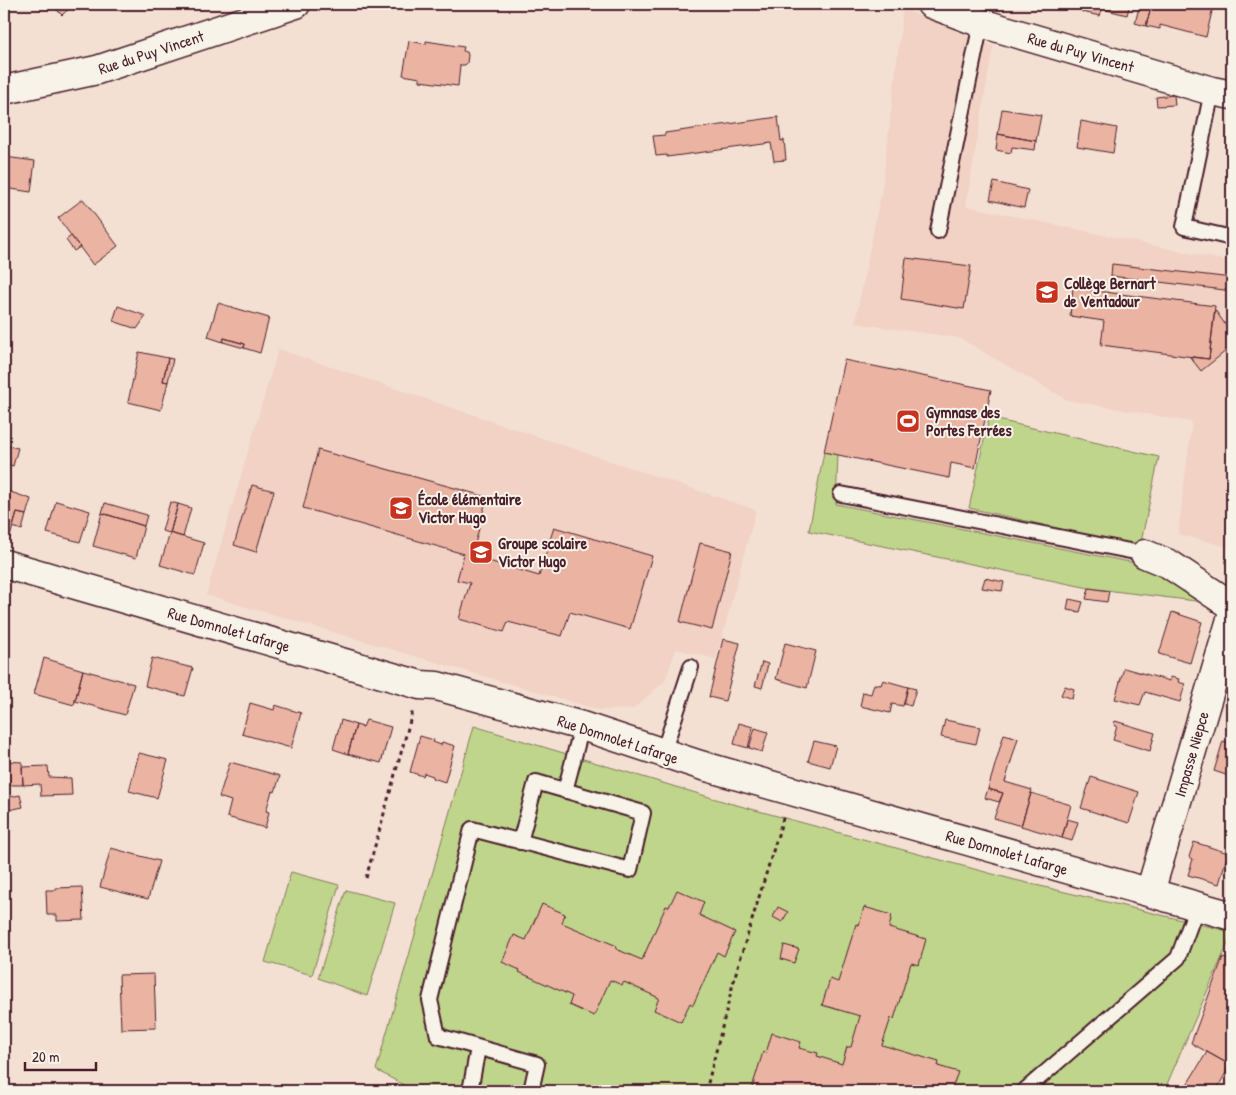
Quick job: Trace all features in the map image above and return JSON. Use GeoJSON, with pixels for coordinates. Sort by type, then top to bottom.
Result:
{"type":"FeatureCollection","features":[{"type":"Feature","properties":{"kind":"street","name":"Rue du Puy Vincent"},"geometry":{"type":"LineString","coordinates":[[4,90],[97,70],[296,4]]}},
{"type":"Feature","properties":{"kind":"street","name":"Rue du Puy Vincent"},"geometry":{"type":"LineString","coordinates":[[931,4],[981,23],[1222,93]]}},
{"type":"Feature","properties":{"kind":"street"},"geometry":{"type":"LineString","coordinates":[[1145,554],[1169,564],[1232,606]]}},
{"type":"Feature","properties":{"kind":"street","name":"Rue Domnolet Lafarge"},"geometry":{"type":"LineString","coordinates":[[4,564],[420,684],[438,686],[582,726],[700,765],[1232,916]]}},
{"type":"Feature","properties":{"kind":"street","name":"Impasse Niepce"},"geometry":{"type":"LineString","coordinates":[[1150,892],[1232,616]]}},
{"type":"Feature","properties":{"kind":"lane"},"geometry":{"type":"LineString","coordinates":[[938,231],[981,23]]}},
{"type":"Feature","properties":{"kind":"lane"},"geometry":{"type":"LineString","coordinates":[[1222,93],[1184,227],[1232,238]]}},
{"type":"Feature","properties":{"kind":"lane"},"geometry":{"type":"LineString","coordinates":[[841,494],[1145,554]]}},
{"type":"Feature","properties":{"kind":"lane"},"geometry":{"type":"LineString","coordinates":[[663,753],[691,667]]}},
{"type":"Feature","properties":{"kind":"lane"},"geometry":{"type":"LineString","coordinates":[[565,791],[582,726]]}},
{"type":"Feature","properties":{"kind":"lane"},"geometry":{"type":"LineString","coordinates":[[520,842],[536,782],[643,813],[630,870],[520,842],[472,829],[430,1000],[438,1036],[537,1064],[530,1091]]}},
{"type":"Feature","properties":{"kind":"lane"},"geometry":{"type":"LineString","coordinates":[[1024,1091],[1178,958],[1197,906]]}},
{"type":"Feature","properties":{"kind":"lane"},"geometry":{"type":"LineString","coordinates":[[470,1091],[478,1048]]}},
{"type":"Feature","properties":{"kind":"path"},"geometry":{"type":"LineString","coordinates":[[366,878],[420,684]]}},
{"type":"Feature","properties":{"kind":"path"},"geometry":{"type":"LineString","coordinates":[[706,1091],[735,976],[792,790]]}},
{"type":"Feature","properties":{"kind":"shaded area","name":"Collège Bernart de Ventadour"},"geometry":{"type":"Polygon","coordinates":[[[903,9],[993,46],[966,206],[1232,262],[1232,548],[1178,534],[1192,422],[1067,400],[959,338],[855,323],[882,188],[903,9]]]}},
{"type":"Feature","properties":{"kind":"shaded area","name":"Groupe scolaire Victor Hugo"},"geometry":{"type":"Polygon","coordinates":[[[278,349],[756,510],[716,659],[676,649],[665,681],[633,709],[599,710],[206,595],[278,349]]]}},
{"type":"Feature","properties":{"kind":"green space"},"geometry":{"type":"Polygon","coordinates":[[[989,418],[1159,457],[1140,547],[969,508],[989,418]]]}},
{"type":"Feature","properties":{"kind":"green space"},"geometry":{"type":"Polygon","coordinates":[[[824,452],[838,455],[836,504],[1140,564],[1212,603],[1089,588],[809,531],[824,452]]]}},
{"type":"Feature","properties":{"kind":"green space"},"geometry":{"type":"Polygon","coordinates":[[[474,726],[729,803],[1015,880],[1232,932],[1232,934],[1164,1091],[415,1091],[376,1070],[474,726]]]}},
{"type":"Feature","properties":{"kind":"green space"},"geometry":{"type":"Polygon","coordinates":[[[291,872],[339,885],[312,975],[265,962],[291,872]]]}},
{"type":"Feature","properties":{"kind":"green space"},"geometry":{"type":"Polygon","coordinates":[[[346,890],[395,903],[367,996],[318,978],[346,890]]]}},
{"type":"Feature","properties":{"kind":"building"},"geometry":{"type":"Polygon","coordinates":[[[51,4],[74,4],[62,15],[51,4]]]}},
{"type":"Feature","properties":{"kind":"building"},"geometry":{"type":"Polygon","coordinates":[[[1083,4],[1102,9],[1100,16],[1082,12],[1083,4]]]}},
{"type":"Feature","properties":{"kind":"building"},"geometry":{"type":"Polygon","coordinates":[[[1083,4],[1130,4],[1127,15],[1083,4]]]}},
{"type":"Feature","properties":{"kind":"building"},"geometry":{"type":"Polygon","coordinates":[[[1140,4],[1152,4],[1146,26],[1135,23],[1140,4]]]}},
{"type":"Feature","properties":{"kind":"building"},"geometry":{"type":"Polygon","coordinates":[[[1152,4],[1199,4],[1213,7],[1206,37],[1160,25],[1160,29],[1146,26],[1152,4]]]}},
{"type":"Feature","properties":{"kind":"building"},"geometry":{"type":"Polygon","coordinates":[[[409,41],[426,44],[426,41],[464,47],[463,51],[467,52],[468,55],[467,63],[460,65],[458,86],[420,81],[420,78],[403,75],[409,41]]]}},
{"type":"Feature","properties":{"kind":"building"},"geometry":{"type":"Polygon","coordinates":[[[1174,95],[1175,105],[1157,106],[1156,97],[1174,95]]]}},
{"type":"Feature","properties":{"kind":"building"},"geometry":{"type":"Polygon","coordinates":[[[1002,109],[1041,115],[1036,141],[998,134],[1002,109]]]}},
{"type":"Feature","properties":{"kind":"building"},"geometry":{"type":"Polygon","coordinates":[[[778,117],[781,141],[784,140],[786,160],[774,161],[771,143],[667,157],[667,155],[656,156],[653,136],[778,117]]]}},
{"type":"Feature","properties":{"kind":"building"},"geometry":{"type":"Polygon","coordinates":[[[1081,121],[1117,128],[1113,153],[1077,147],[1081,121]]]}},
{"type":"Feature","properties":{"kind":"building"},"geometry":{"type":"Polygon","coordinates":[[[998,134],[1036,141],[1035,150],[1012,147],[1011,153],[996,150],[998,134]]]}},
{"type":"Feature","properties":{"kind":"building"},"geometry":{"type":"Polygon","coordinates":[[[4,149],[6,150],[5,157],[35,161],[31,192],[4,188],[4,149]]]}},
{"type":"Feature","properties":{"kind":"building"},"geometry":{"type":"Polygon","coordinates":[[[994,182],[1028,190],[1024,208],[990,200],[994,182]]]}},
{"type":"Feature","properties":{"kind":"building"},"geometry":{"type":"Polygon","coordinates":[[[83,199],[118,246],[93,265],[58,218],[83,199]]]}},
{"type":"Feature","properties":{"kind":"building"},"geometry":{"type":"Polygon","coordinates":[[[71,236],[80,247],[74,251],[66,240],[71,236]]]}},
{"type":"Feature","properties":{"kind":"building"},"geometry":{"type":"Polygon","coordinates":[[[906,258],[971,266],[964,309],[901,299],[906,258]]]}},
{"type":"Feature","properties":{"kind":"building"},"geometry":{"type":"Polygon","coordinates":[[[1112,264],[1232,278],[1232,291],[1111,276],[1112,264]]]}},
{"type":"Feature","properties":{"kind":"building"},"geometry":{"type":"Polygon","coordinates":[[[1073,288],[1215,306],[1209,359],[1101,345],[1104,321],[1070,316],[1073,288]]]}},
{"type":"Feature","properties":{"kind":"building"},"geometry":{"type":"Polygon","coordinates":[[[218,303],[269,318],[260,353],[244,348],[245,344],[224,338],[223,342],[208,337],[218,303]]]}},
{"type":"Feature","properties":{"kind":"building"},"geometry":{"type":"Polygon","coordinates":[[[118,306],[146,316],[137,329],[113,321],[118,306]]]}},
{"type":"Feature","properties":{"kind":"building"},"geometry":{"type":"Polygon","coordinates":[[[1215,310],[1232,334],[1232,346],[1201,371],[1190,357],[1209,359],[1215,310]]]}},
{"type":"Feature","properties":{"kind":"building"},"geometry":{"type":"Polygon","coordinates":[[[224,338],[245,344],[244,348],[223,342],[224,338]]]}},
{"type":"Feature","properties":{"kind":"building"},"geometry":{"type":"Polygon","coordinates":[[[139,352],[168,358],[163,381],[168,382],[161,410],[128,402],[139,352]]]}},
{"type":"Feature","properties":{"kind":"building"},"geometry":{"type":"Polygon","coordinates":[[[168,358],[173,359],[168,382],[163,381],[168,358]]]}},
{"type":"Feature","properties":{"kind":"building","name":"Gymnase des Portes Ferrées"},"geometry":{"type":"Polygon","coordinates":[[[844,360],[991,390],[975,468],[951,463],[949,478],[824,452],[844,360]]]}},
{"type":"Feature","properties":{"kind":"building"},"geometry":{"type":"Polygon","coordinates":[[[4,445],[18,448],[13,466],[4,464],[4,445]]]}},
{"type":"Feature","properties":{"kind":"building"},"geometry":{"type":"Polygon","coordinates":[[[318,450],[487,497],[472,556],[539,576],[554,527],[652,556],[630,629],[570,612],[562,636],[508,622],[504,632],[459,619],[470,583],[457,580],[464,554],[303,508],[318,450]]]}},
{"type":"Feature","properties":{"kind":"building"},"geometry":{"type":"Polygon","coordinates":[[[252,485],[274,491],[256,552],[234,545],[252,485]]]}},
{"type":"Feature","properties":{"kind":"building"},"geometry":{"type":"Polygon","coordinates":[[[5,490],[31,499],[26,515],[17,513],[9,540],[4,539],[5,490]]]}},
{"type":"Feature","properties":{"kind":"building"},"geometry":{"type":"Polygon","coordinates":[[[56,501],[90,511],[80,542],[47,533],[56,501]]]}},
{"type":"Feature","properties":{"kind":"building"},"geometry":{"type":"Polygon","coordinates":[[[170,502],[178,504],[170,533],[162,531],[170,502]]]}},
{"type":"Feature","properties":{"kind":"building"},"geometry":{"type":"Polygon","coordinates":[[[105,503],[147,515],[144,526],[102,513],[105,503]]]}},
{"type":"Feature","properties":{"kind":"building"},"geometry":{"type":"Polygon","coordinates":[[[178,504],[191,508],[183,537],[170,533],[178,504]]]}},
{"type":"Feature","properties":{"kind":"building"},"geometry":{"type":"Polygon","coordinates":[[[17,513],[26,515],[22,530],[13,527],[17,513]]]}},
{"type":"Feature","properties":{"kind":"building"},"geometry":{"type":"Polygon","coordinates":[[[102,513],[144,526],[136,558],[93,546],[102,513]]]}},
{"type":"Feature","properties":{"kind":"building"},"geometry":{"type":"Polygon","coordinates":[[[170,533],[204,543],[195,575],[160,565],[170,533]]]}},
{"type":"Feature","properties":{"kind":"building"},"geometry":{"type":"Polygon","coordinates":[[[700,543],[732,551],[712,630],[680,622],[700,543]]]}},
{"type":"Feature","properties":{"kind":"building"},"geometry":{"type":"Polygon","coordinates":[[[985,578],[1004,582],[1002,591],[982,588],[985,578]]]}},
{"type":"Feature","properties":{"kind":"building"},"geometry":{"type":"Polygon","coordinates":[[[1089,588],[1109,591],[1107,602],[1086,599],[1089,588]]]}},
{"type":"Feature","properties":{"kind":"building"},"geometry":{"type":"Polygon","coordinates":[[[1069,599],[1083,602],[1080,612],[1067,610],[1069,599]]]}},
{"type":"Feature","properties":{"kind":"building"},"geometry":{"type":"Polygon","coordinates":[[[1172,612],[1202,622],[1190,663],[1159,654],[1172,612]]]}},
{"type":"Feature","properties":{"kind":"building"},"geometry":{"type":"Polygon","coordinates":[[[723,639],[740,643],[725,701],[709,697],[723,639]]]}},
{"type":"Feature","properties":{"kind":"building"},"geometry":{"type":"Polygon","coordinates":[[[785,643],[816,651],[807,688],[776,679],[785,643]]]}},
{"type":"Feature","properties":{"kind":"building"},"geometry":{"type":"Polygon","coordinates":[[[44,658],[83,670],[74,705],[34,694],[44,658]]]}},
{"type":"Feature","properties":{"kind":"building"},"geometry":{"type":"Polygon","coordinates":[[[152,658],[193,668],[185,696],[145,686],[152,658]]]}},
{"type":"Feature","properties":{"kind":"building"},"geometry":{"type":"Polygon","coordinates":[[[762,662],[768,664],[762,688],[755,686],[762,662]]]}},
{"type":"Feature","properties":{"kind":"building"},"geometry":{"type":"Polygon","coordinates":[[[1124,668],[1170,681],[1170,677],[1179,679],[1178,682],[1185,684],[1180,702],[1145,692],[1140,705],[1115,699],[1124,668]]]}},
{"type":"Feature","properties":{"kind":"building"},"geometry":{"type":"Polygon","coordinates":[[[83,670],[134,684],[125,715],[75,701],[83,670]]]}},
{"type":"Feature","properties":{"kind":"building"},"geometry":{"type":"Polygon","coordinates":[[[883,680],[908,687],[903,706],[892,704],[890,713],[860,706],[863,692],[871,694],[874,684],[881,685],[883,680]]]}},
{"type":"Feature","properties":{"kind":"building"},"geometry":{"type":"Polygon","coordinates":[[[1065,686],[1074,689],[1072,699],[1061,695],[1065,686]]]}},
{"type":"Feature","properties":{"kind":"building"},"geometry":{"type":"Polygon","coordinates":[[[908,687],[916,689],[911,706],[904,704],[908,687]]]}},
{"type":"Feature","properties":{"kind":"building"},"geometry":{"type":"Polygon","coordinates":[[[250,703],[274,710],[275,705],[301,713],[291,748],[242,734],[250,703]]]}},
{"type":"Feature","properties":{"kind":"building"},"geometry":{"type":"Polygon","coordinates":[[[341,720],[356,725],[348,754],[333,749],[341,720]]]}},
{"type":"Feature","properties":{"kind":"building"},"geometry":{"type":"Polygon","coordinates":[[[366,720],[391,727],[381,763],[348,754],[356,725],[363,727],[366,720]]]}},
{"type":"Feature","properties":{"kind":"building"},"geometry":{"type":"Polygon","coordinates":[[[945,720],[980,727],[976,744],[941,737],[945,720]]]}},
{"type":"Feature","properties":{"kind":"building"},"geometry":{"type":"Polygon","coordinates":[[[1115,721],[1155,733],[1150,751],[1113,740],[1117,726],[1114,725],[1115,721]]]}},
{"type":"Feature","properties":{"kind":"building"},"geometry":{"type":"Polygon","coordinates":[[[739,723],[753,727],[748,748],[734,744],[739,723]]]}},
{"type":"Feature","properties":{"kind":"building"},"geometry":{"type":"Polygon","coordinates":[[[755,728],[768,732],[762,752],[749,748],[755,728]]]}},
{"type":"Feature","properties":{"kind":"building"},"geometry":{"type":"Polygon","coordinates":[[[1004,734],[1018,738],[1005,782],[1032,790],[1021,826],[994,818],[1003,793],[988,789],[1004,734]]]}},
{"type":"Feature","properties":{"kind":"building"},"geometry":{"type":"Polygon","coordinates":[[[420,736],[434,740],[433,742],[441,745],[442,742],[455,746],[445,782],[424,773],[423,776],[410,772],[420,736]]]}},
{"type":"Feature","properties":{"kind":"building"},"geometry":{"type":"Polygon","coordinates":[[[814,741],[836,746],[830,767],[808,761],[814,741]]]}},
{"type":"Feature","properties":{"kind":"building"},"geometry":{"type":"Polygon","coordinates":[[[1223,741],[1232,743],[1232,777],[1214,771],[1223,741]]]}},
{"type":"Feature","properties":{"kind":"building"},"geometry":{"type":"Polygon","coordinates":[[[139,753],[168,760],[157,798],[129,791],[139,753]]]}},
{"type":"Feature","properties":{"kind":"building"},"geometry":{"type":"Polygon","coordinates":[[[6,761],[22,762],[23,785],[8,785],[6,761]]]}},
{"type":"Feature","properties":{"kind":"building"},"geometry":{"type":"Polygon","coordinates":[[[230,762],[280,776],[275,792],[272,791],[266,811],[269,812],[265,828],[227,817],[231,801],[219,797],[230,762]]]}},
{"type":"Feature","properties":{"kind":"building"},"geometry":{"type":"Polygon","coordinates":[[[48,766],[49,777],[71,778],[72,795],[41,796],[40,784],[23,785],[22,767],[48,766]]]}},
{"type":"Feature","properties":{"kind":"building"},"geometry":{"type":"Polygon","coordinates":[[[1091,777],[1139,792],[1129,823],[1081,808],[1091,777]]]}},
{"type":"Feature","properties":{"kind":"building"},"geometry":{"type":"Polygon","coordinates":[[[988,789],[1003,793],[999,802],[985,798],[988,789]]]}},
{"type":"Feature","properties":{"kind":"building"},"geometry":{"type":"Polygon","coordinates":[[[1031,793],[1071,805],[1062,838],[1021,826],[1031,793]]]}},
{"type":"Feature","properties":{"kind":"building"},"geometry":{"type":"Polygon","coordinates":[[[20,795],[23,807],[4,811],[4,798],[20,795]]]}},
{"type":"Feature","properties":{"kind":"building"},"geometry":{"type":"Polygon","coordinates":[[[1067,819],[1078,822],[1072,841],[1062,838],[1067,819]]]}},
{"type":"Feature","properties":{"kind":"building"},"geometry":{"type":"Polygon","coordinates":[[[1194,842],[1228,853],[1219,884],[1188,875],[1193,859],[1189,857],[1194,842]]]}},
{"type":"Feature","properties":{"kind":"building"},"geometry":{"type":"Polygon","coordinates":[[[111,848],[159,861],[148,899],[100,887],[111,848]]]}},
{"type":"Feature","properties":{"kind":"building"},"geometry":{"type":"Polygon","coordinates":[[[82,887],[84,920],[57,921],[57,915],[47,915],[46,890],[82,887]]]}},
{"type":"Feature","properties":{"kind":"building"},"geometry":{"type":"Polygon","coordinates":[[[677,890],[704,902],[699,915],[735,932],[724,956],[717,952],[693,1005],[690,1003],[681,1022],[654,1010],[659,998],[624,982],[622,985],[610,980],[594,1016],[569,1005],[572,996],[519,972],[520,970],[502,962],[514,935],[526,940],[542,904],[565,914],[562,923],[617,946],[616,949],[642,960],[666,906],[669,907],[677,890]]]}},
{"type":"Feature","properties":{"kind":"building"},"geometry":{"type":"Polygon","coordinates":[[[778,907],[788,912],[782,922],[773,917],[778,907]]]}},
{"type":"Feature","properties":{"kind":"building"},"geometry":{"type":"Polygon","coordinates":[[[864,907],[892,915],[889,928],[926,939],[919,965],[911,963],[894,1019],[891,1018],[882,1045],[939,1062],[938,1066],[958,1072],[951,1091],[837,1091],[828,1089],[827,1091],[819,1089],[819,1091],[751,1091],[763,1052],[766,1053],[772,1033],[801,1042],[799,1048],[818,1053],[817,1056],[842,1064],[847,1047],[851,1047],[860,1016],[822,1005],[830,979],[838,982],[856,924],[859,925],[864,907]]]}},
{"type":"Feature","properties":{"kind":"building"},"geometry":{"type":"Polygon","coordinates":[[[784,945],[799,949],[794,963],[781,959],[784,945]]]}},
{"type":"Feature","properties":{"kind":"building"},"geometry":{"type":"Polygon","coordinates":[[[1223,957],[1232,961],[1232,1066],[1191,1043],[1223,957]]]}},
{"type":"Feature","properties":{"kind":"building"},"geometry":{"type":"Polygon","coordinates":[[[154,974],[156,1028],[121,1029],[119,975],[154,974]]]}},
{"type":"Feature","properties":{"kind":"building"},"geometry":{"type":"Polygon","coordinates":[[[1207,1052],[1230,1065],[1216,1091],[1183,1091],[1207,1052]]]}},
{"type":"Feature","properties":{"kind":"place","name":"Collège Bernart de Ventadour"},"geometry":{"type":"Point","coordinates":[1047,292]}},
{"type":"Feature","properties":{"kind":"place","name":"Gymnase des Portes Ferrées"},"geometry":{"type":"Point","coordinates":[908,421]}},
{"type":"Feature","properties":{"kind":"place","name":"École élémentaire Victor Hugo"},"geometry":{"type":"Point","coordinates":[401,508]}},
{"type":"Feature","properties":{"kind":"place","name":"Groupe scolaire Victor Hugo"},"geometry":{"type":"Point","coordinates":[481,552]}}]}
